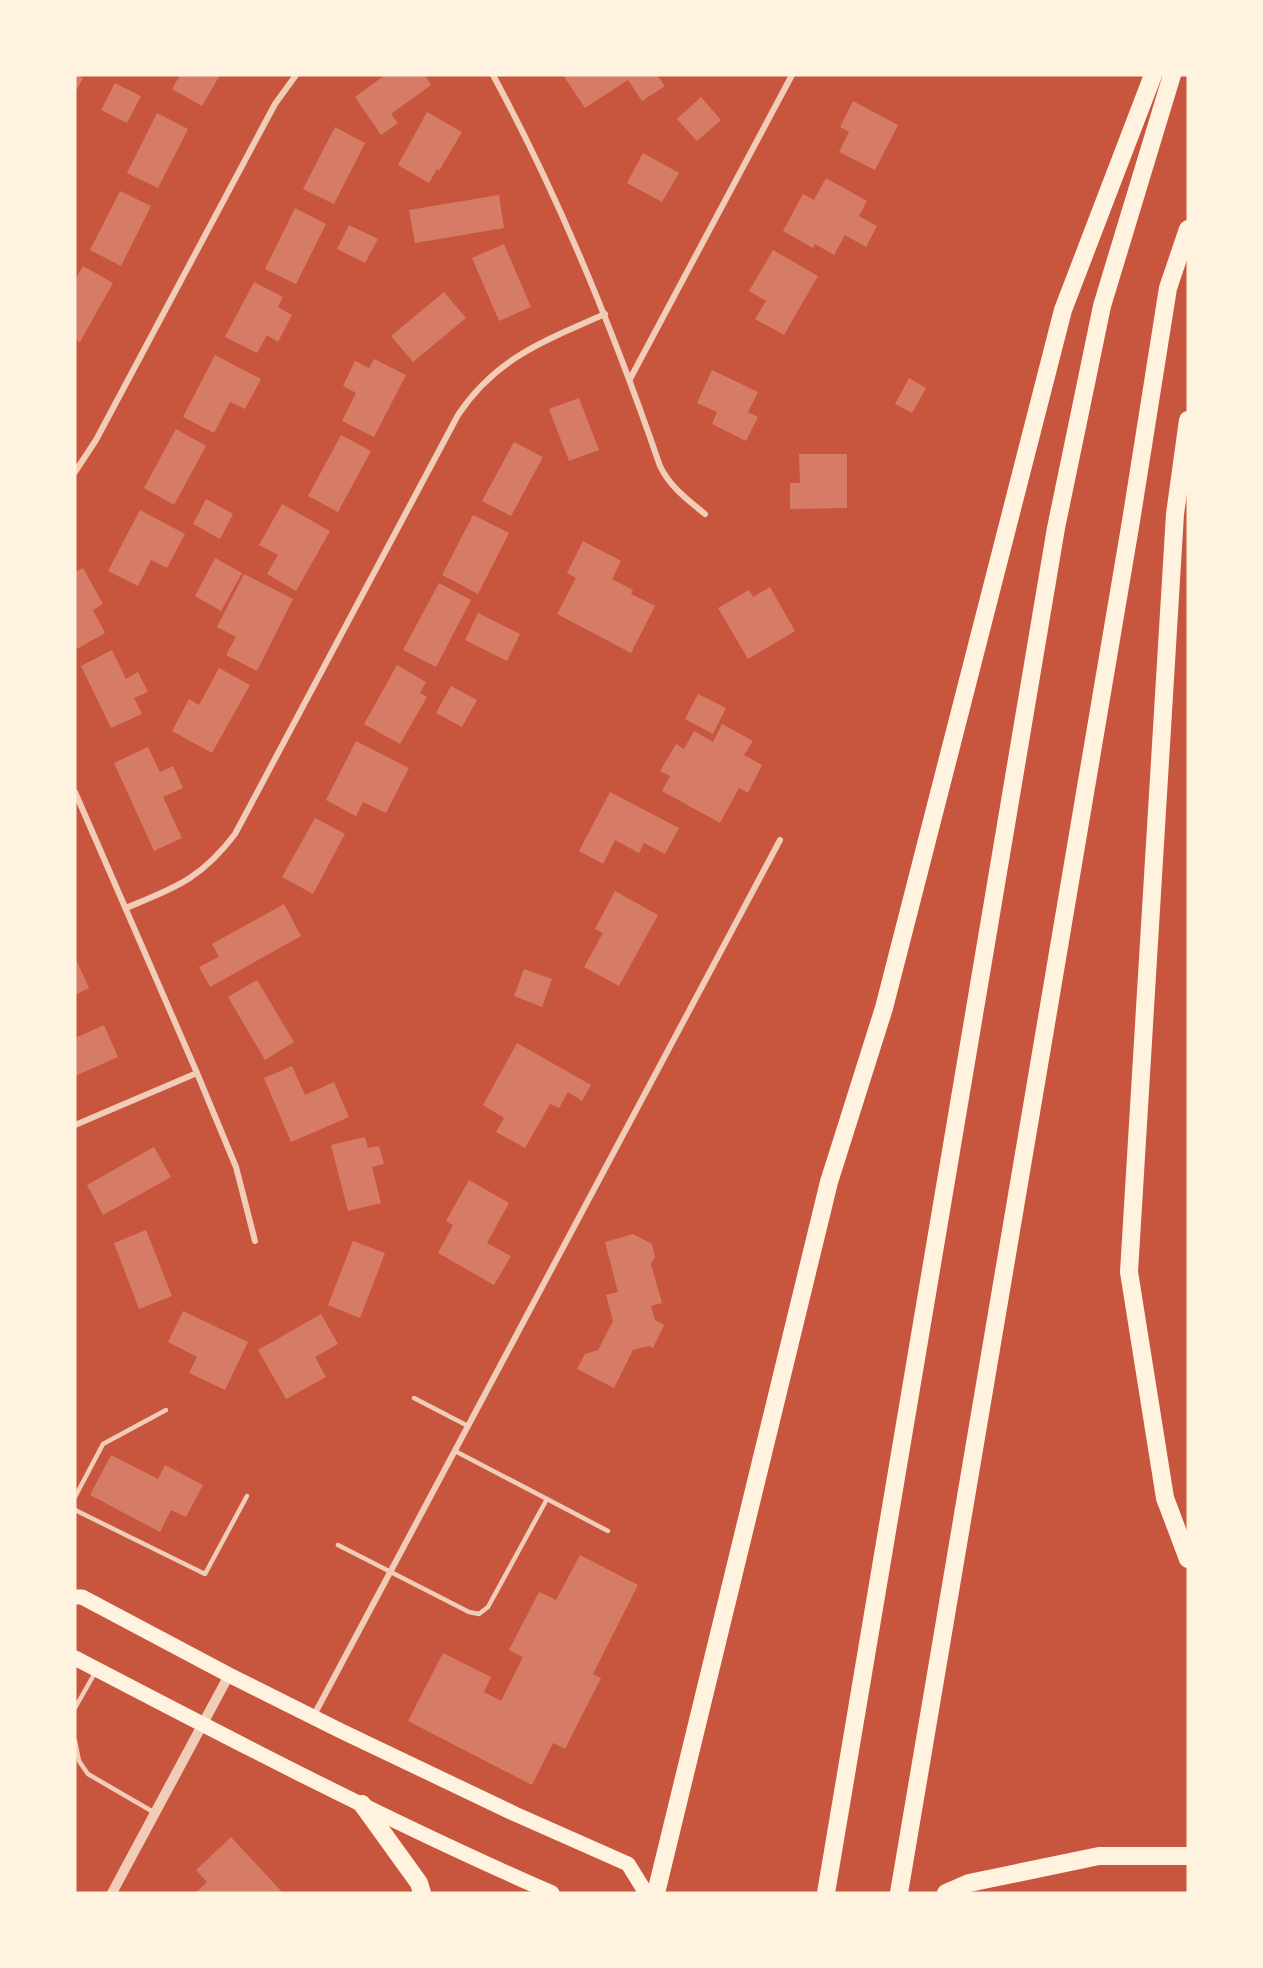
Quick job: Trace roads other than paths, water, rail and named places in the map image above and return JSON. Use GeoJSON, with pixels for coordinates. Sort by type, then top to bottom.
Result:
{"type":"FeatureCollection","features":[{"type":"Feature","properties":{"kind":"highway"},"geometry":{"type":"LineString","coordinates":[[656,1893],[829,1182],[884,1008],[1063,310],[1153,75]]}},
{"type":"Feature","properties":{"kind":"highway"},"geometry":{"type":"LineString","coordinates":[[826,1893],[1056,528],[1102,306],[1172,75]]}},
{"type":"Feature","properties":{"kind":"highway"},"geometry":{"type":"LineString","coordinates":[[899,1893],[1131,521],[1168,288],[1188,229]]}},
{"type":"Feature","properties":{"kind":"highway"},"geometry":{"type":"LineString","coordinates":[[1188,420],[1175,514],[1129,1272],[1165,1498],[1188,1559]]}},
{"type":"Feature","properties":{"kind":"highway"},"geometry":{"type":"LineString","coordinates":[[362,1804],[418,1883],[422,1893]]}},
{"type":"Feature","properties":{"kind":"highway"},"geometry":{"type":"LineString","coordinates":[[946,1893],[969,1883],[1099,1856],[1188,1856]]}},
{"type":"Feature","properties":{"kind":"main road"},"geometry":{"type":"LineString","coordinates":[[75,1597],[82,1597],[313,1717],[515,1814],[628,1864],[646,1893]]}},
{"type":"Feature","properties":{"kind":"main road"},"geometry":{"type":"LineString","coordinates":[[75,1658],[202,1725],[362,1804],[483,1863],[552,1893]]}},
{"type":"Feature","properties":{"kind":"street"},"geometry":{"type":"LineString","coordinates":[[75,472],[96,440],[275,104],[296,75]]}},
{"type":"Feature","properties":{"kind":"street"},"geometry":{"type":"LineString","coordinates":[[493,75],[530,147],[605,314],[660,466],[675,489],[705,514]]}},
{"type":"Feature","properties":{"kind":"street"},"geometry":{"type":"LineString","coordinates":[[630,379],[792,75]]}},
{"type":"Feature","properties":{"kind":"street"},"geometry":{"type":"LineString","coordinates":[[126,908],[187,881],[214,860],[235,834],[469,398],[497,370],[513,359],[551,338],[605,314]]}},
{"type":"Feature","properties":{"kind":"street"},"geometry":{"type":"LineString","coordinates":[[75,792],[236,1167],[255,1241]]}},
{"type":"Feature","properties":{"kind":"street"},"geometry":{"type":"LineString","coordinates":[[313,1717],[780,840]]}},
{"type":"Feature","properties":{"kind":"street"},"geometry":{"type":"LineString","coordinates":[[75,1125],[197,1073]]}},
{"type":"Feature","properties":{"kind":"street"},"geometry":{"type":"LineString","coordinates":[[112,1893],[229,1675]]}},
{"type":"Feature","properties":{"kind":"lane"},"geometry":{"type":"LineString","coordinates":[[414,1398],[468,1426]]}},
{"type":"Feature","properties":{"kind":"lane"},"geometry":{"type":"LineString","coordinates":[[75,1497],[103,1444],[166,1410]]}},
{"type":"Feature","properties":{"kind":"lane"},"geometry":{"type":"LineString","coordinates":[[455,1451],[608,1531]]}},
{"type":"Feature","properties":{"kind":"lane"},"geometry":{"type":"LineString","coordinates":[[75,1510],[205,1574],[247,1496]]}},
{"type":"Feature","properties":{"kind":"lane"},"geometry":{"type":"LineString","coordinates":[[338,1545],[469,1612],[479,1614],[488,1607],[547,1499]]}},
{"type":"Feature","properties":{"kind":"lane"},"geometry":{"type":"LineString","coordinates":[[75,1708],[97,1669]]}},
{"type":"Feature","properties":{"kind":"lane"},"geometry":{"type":"LineString","coordinates":[[75,1741],[79,1761],[88,1774],[155,1813]]}}]}
